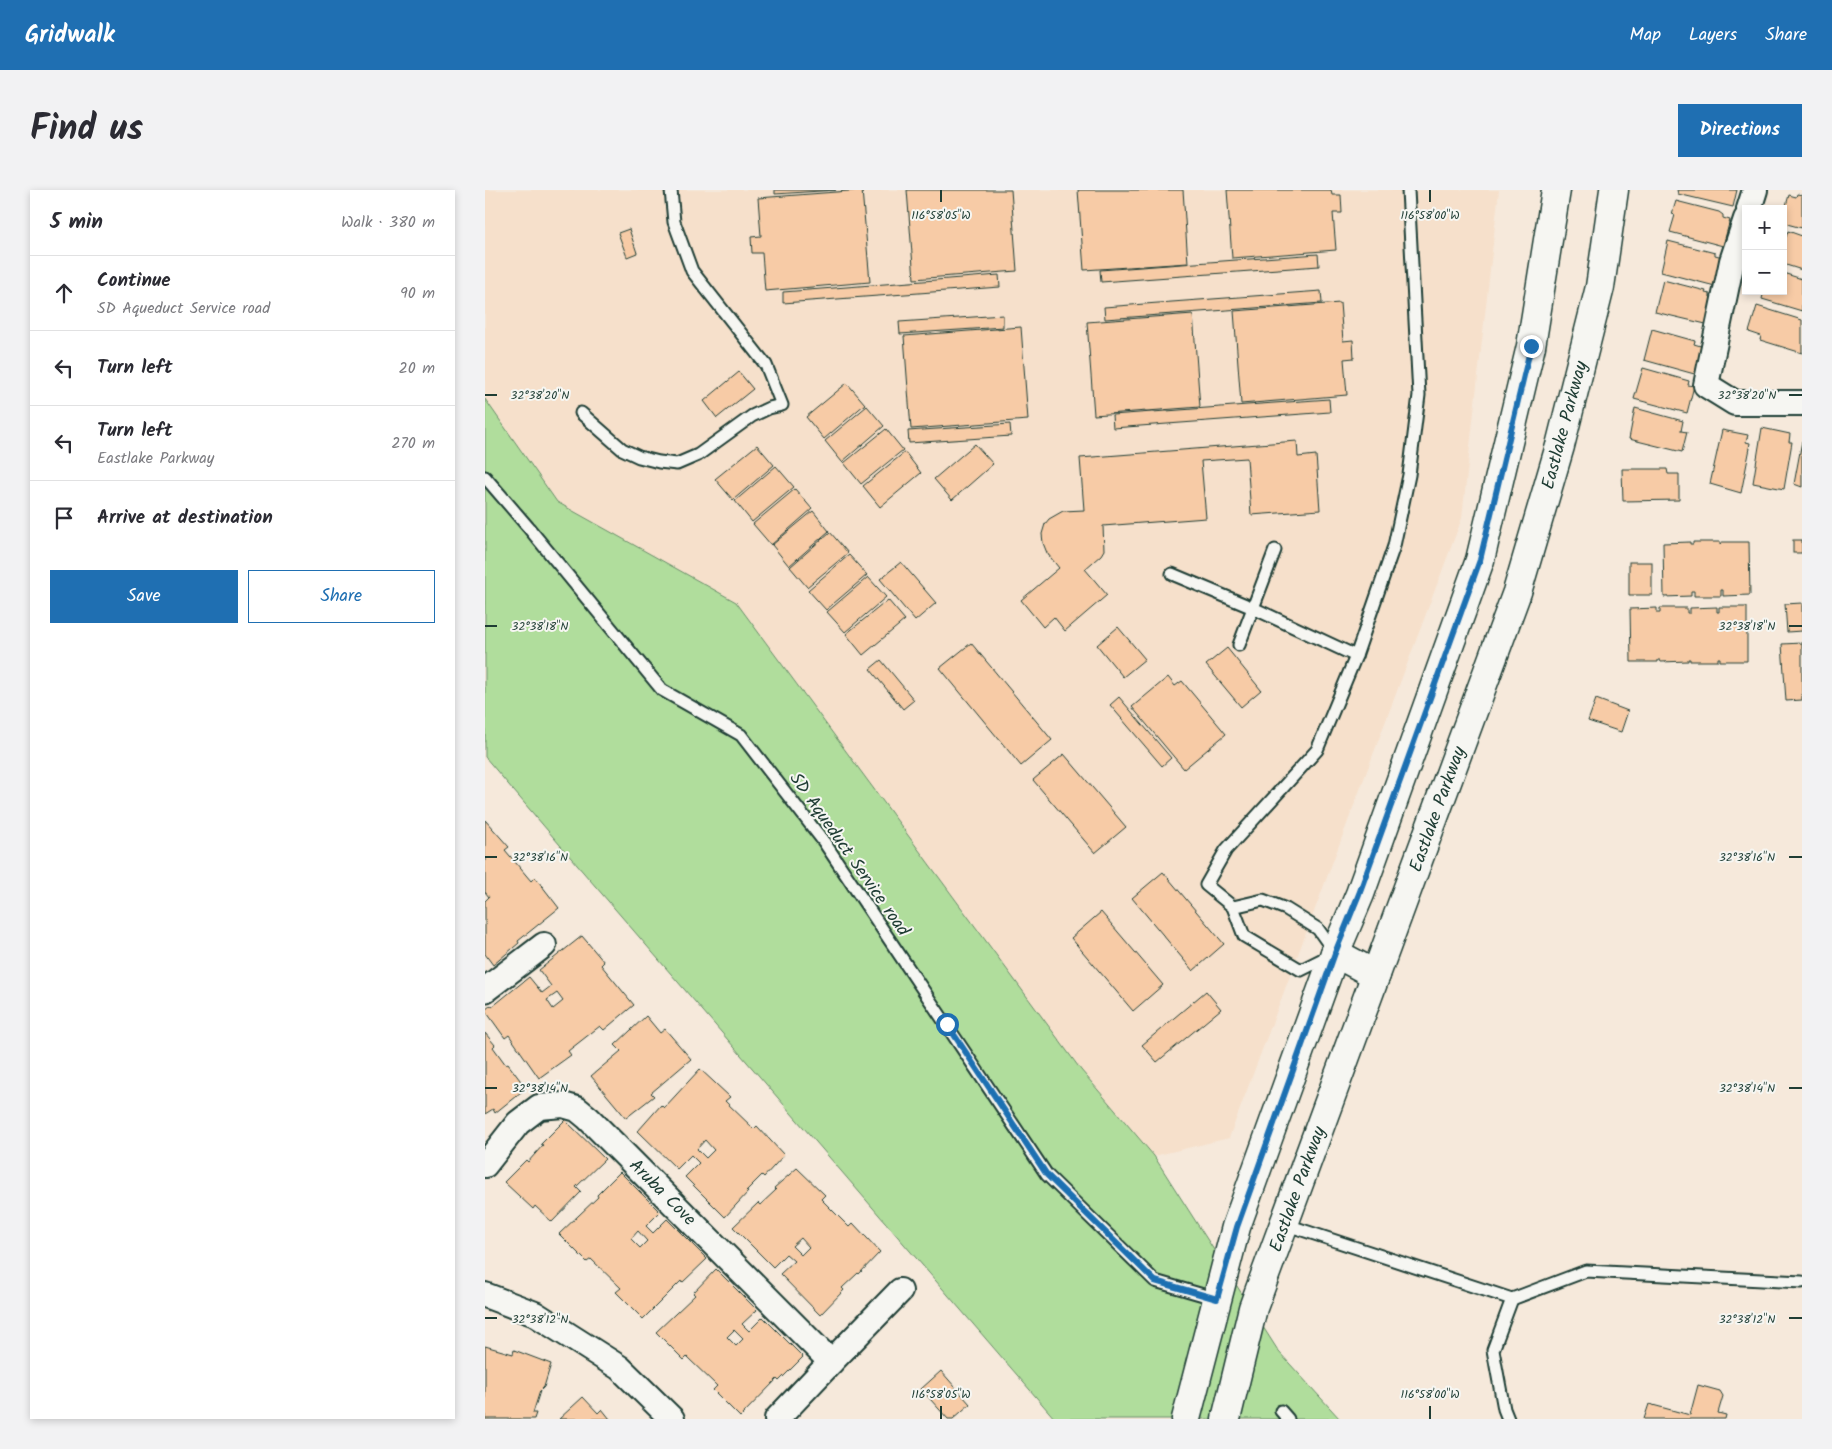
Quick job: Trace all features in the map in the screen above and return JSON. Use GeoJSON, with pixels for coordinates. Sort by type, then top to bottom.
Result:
{"type":"FeatureCollection","features":[{"type":"Feature","properties":{"kind":"main road"},"geometry":{"type":"LineString","coordinates":[[1186,1419],[1237,1227],[1335,953],[1359,894],[1480,560],[1531,346],[1556,190]]}},
{"type":"Feature","properties":{"kind":"main road","name":"Eastlake Parkway"},"geometry":{"type":"LineString","coordinates":[[1226,1419],[1253,1308],[1517,592],[1560,446],[1600,288],[1614,190]]}},
{"type":"Feature","properties":{"kind":"main road"},"geometry":{"type":"LineString","coordinates":[[1335,953],[1376,975]]}},
{"type":"Feature","properties":{"kind":"street"},"geometry":{"type":"LineString","coordinates":[[1750,205],[1755,190]]}},
{"type":"Feature","properties":{"kind":"street"},"geometry":{"type":"LineString","coordinates":[[1742,231],[1732,261],[1706,385],[1735,403],[1802,403]]}},
{"type":"Feature","properties":{"kind":"street"},"geometry":{"type":"LineString","coordinates":[[485,990],[543,945]]}},
{"type":"Feature","properties":{"kind":"street","name":"Aruba Cove"},"geometry":{"type":"LineString","coordinates":[[485,1165],[517,1123],[539,1107],[563,1105],[577,1109],[831,1362]]}},
{"type":"Feature","properties":{"kind":"street"},"geometry":{"type":"LineString","coordinates":[[777,1419],[900,1291]]}},
{"type":"Feature","properties":{"kind":"street"},"geometry":{"type":"LineString","coordinates":[[485,1295],[535,1314],[620,1368],[672,1419]]}},
{"type":"Feature","properties":{"kind":"lane"},"geometry":{"type":"LineString","coordinates":[[581,412],[622,449],[639,457],[677,464],[698,455],[752,416],[769,408],[782,406],[766,365],[691,271],[674,222],[671,190]]}},
{"type":"Feature","properties":{"kind":"lane"},"geometry":{"type":"LineString","coordinates":[[1233,907],[1263,900],[1286,909],[1318,929],[1335,953],[1301,970],[1244,936],[1233,907],[1205,884],[1226,850],[1317,750],[1356,656],[1394,546],[1409,475],[1419,395],[1408,190]]}},
{"type":"Feature","properties":{"kind":"lane","name":"SD Aqueduct Service road"},"geometry":{"type":"LineString","coordinates":[[485,477],[662,690],[741,735],[825,842],[1047,1175],[1155,1281],[1217,1299]]}},
{"type":"Feature","properties":{"kind":"lane"},"geometry":{"type":"LineString","coordinates":[[1239,645],[1275,550]]}},
{"type":"Feature","properties":{"kind":"lane"},"geometry":{"type":"LineString","coordinates":[[1172,574],[1253,608],[1356,656]]}},
{"type":"Feature","properties":{"kind":"lane"},"geometry":{"type":"LineString","coordinates":[[1284,1224],[1512,1299],[1586,1270],[1802,1282]]}},
{"type":"Feature","properties":{"kind":"lane"},"geometry":{"type":"LineString","coordinates":[[1508,1419],[1504,1409],[1493,1350],[1512,1299]]}},
{"type":"Feature","properties":{"kind":"shaded area"},"geometry":{"type":"Polygon","coordinates":[[[485,190],[1499,190],[1462,518],[1229,1138],[1154,1156],[1081,1070],[736,602],[557,502],[485,399],[485,190]]]}},
{"type":"Feature","properties":{"kind":"green space"},"geometry":{"type":"Polygon","coordinates":[[[485,399],[557,502],[736,602],[1081,1070],[1154,1156],[1279,1352],[1340,1419],[1055,1419],[485,757],[485,399]]]}},
{"type":"Feature","properties":{"kind":"building"},"geometry":{"type":"Polygon","coordinates":[[[775,190],[836,190],[775,194],[775,190]]]}},
{"type":"Feature","properties":{"kind":"building"},"geometry":{"type":"Polygon","coordinates":[[[862,190],[870,282],[765,291],[762,253],[752,253],[751,237],[761,236],[758,198],[862,190]]]}},
{"type":"Feature","properties":{"kind":"building"},"geometry":{"type":"Polygon","coordinates":[[[907,190],[1011,190],[1017,271],[914,279],[907,190]]]}},
{"type":"Feature","properties":{"kind":"building"},"geometry":{"type":"Polygon","coordinates":[[[1078,190],[1183,190],[1188,263],[1084,270],[1078,190]]]}},
{"type":"Feature","properties":{"kind":"building"},"geometry":{"type":"Polygon","coordinates":[[[1227,190],[1331,190],[1332,195],[1341,195],[1342,213],[1333,213],[1336,250],[1232,258],[1227,190]]]}},
{"type":"Feature","properties":{"kind":"building"},"geometry":{"type":"Polygon","coordinates":[[[1677,190],[1737,190],[1733,207],[1678,194],[1677,190]]]}},
{"type":"Feature","properties":{"kind":"building"},"geometry":{"type":"Polygon","coordinates":[[[1797,194],[1802,195],[1802,228],[1787,224],[1786,205],[1789,195],[1796,197],[1797,194]]]}},
{"type":"Feature","properties":{"kind":"building"},"geometry":{"type":"Polygon","coordinates":[[[1676,201],[1719,212],[1723,215],[1723,218],[1730,220],[1723,246],[1670,232],[1675,215],[1672,214],[1676,201]]]}},
{"type":"Feature","properties":{"kind":"building"},"geometry":{"type":"Polygon","coordinates":[[[629,229],[637,253],[627,257],[618,233],[629,229]]]}},
{"type":"Feature","properties":{"kind":"building"},"geometry":{"type":"Polygon","coordinates":[[[1788,231],[1802,236],[1802,270],[1787,265],[1788,231]]]}},
{"type":"Feature","properties":{"kind":"building"},"geometry":{"type":"Polygon","coordinates":[[[1668,241],[1715,253],[1715,255],[1723,257],[1715,286],[1661,272],[1668,241]]]}},
{"type":"Feature","properties":{"kind":"building"},"geometry":{"type":"Polygon","coordinates":[[[1318,254],[1319,266],[1101,282],[1100,270],[1318,254]]]}},
{"type":"Feature","properties":{"kind":"building"},"geometry":{"type":"Polygon","coordinates":[[[1787,274],[1802,279],[1802,311],[1762,299],[1763,295],[1787,295],[1787,274]]]}},
{"type":"Feature","properties":{"kind":"building"},"geometry":{"type":"Polygon","coordinates":[[[999,275],[1000,287],[783,303],[783,292],[999,275]]]}},
{"type":"Feature","properties":{"kind":"building"},"geometry":{"type":"Polygon","coordinates":[[[1663,280],[1706,291],[1705,293],[1710,294],[1710,297],[1716,299],[1710,325],[1655,312],[1663,280]]]}},
{"type":"Feature","properties":{"kind":"building"},"geometry":{"type":"Polygon","coordinates":[[[1321,291],[1322,303],[1105,319],[1104,307],[1321,291]]]}},
{"type":"Feature","properties":{"kind":"building"},"geometry":{"type":"Polygon","coordinates":[[[1340,303],[1343,341],[1353,340],[1354,358],[1344,359],[1347,395],[1241,404],[1234,311],[1340,303]]]}},
{"type":"Feature","properties":{"kind":"building"},"geometry":{"type":"Polygon","coordinates":[[[1757,306],[1802,320],[1802,353],[1760,340],[1761,336],[1749,332],[1757,306]]]}},
{"type":"Feature","properties":{"kind":"building"},"geometry":{"type":"Polygon","coordinates":[[[1193,314],[1200,407],[1094,415],[1087,322],[1193,314]]]}},
{"type":"Feature","properties":{"kind":"building"},"geometry":{"type":"Polygon","coordinates":[[[1003,315],[1003,327],[900,334],[899,322],[1003,315]]]}},
{"type":"Feature","properties":{"kind":"building"},"geometry":{"type":"Polygon","coordinates":[[[1021,327],[1028,420],[911,429],[904,336],[1021,327]]]}},
{"type":"Feature","properties":{"kind":"building"},"geometry":{"type":"Polygon","coordinates":[[[1652,329],[1695,341],[1694,344],[1704,347],[1698,375],[1644,360],[1652,329]]]}},
{"type":"Feature","properties":{"kind":"building"},"geometry":{"type":"Polygon","coordinates":[[[1643,368],[1689,381],[1688,385],[1694,386],[1687,413],[1634,399],[1643,368]]]}},
{"type":"Feature","properties":{"kind":"building"},"geometry":{"type":"Polygon","coordinates":[[[739,372],[753,389],[717,418],[704,401],[739,372]]]}},
{"type":"Feature","properties":{"kind":"building"},"geometry":{"type":"Polygon","coordinates":[[[847,383],[865,404],[824,439],[806,417],[847,383]]]}},
{"type":"Feature","properties":{"kind":"building"},"geometry":{"type":"Polygon","coordinates":[[[1329,399],[1330,412],[1113,428],[1112,415],[1329,399]]]}},
{"type":"Feature","properties":{"kind":"building"},"geometry":{"type":"Polygon","coordinates":[[[867,406],[884,426],[842,462],[825,441],[867,406]]]}},
{"type":"Feature","properties":{"kind":"building"},"geometry":{"type":"Polygon","coordinates":[[[1635,408],[1683,421],[1681,431],[1687,432],[1682,452],[1629,439],[1635,408]]]}},
{"type":"Feature","properties":{"kind":"building"},"geometry":{"type":"Polygon","coordinates":[[[1010,424],[1011,436],[909,443],[908,431],[1010,424]]]}},
{"type":"Feature","properties":{"kind":"building"},"geometry":{"type":"Polygon","coordinates":[[[1762,428],[1790,434],[1789,442],[1792,442],[1784,489],[1753,483],[1762,428]]]}},
{"type":"Feature","properties":{"kind":"building"},"geometry":{"type":"Polygon","coordinates":[[[886,429],[903,450],[861,484],[844,463],[886,429]]]}},
{"type":"Feature","properties":{"kind":"building"},"geometry":{"type":"Polygon","coordinates":[[[1722,430],[1748,435],[1746,442],[1750,443],[1750,448],[1741,493],[1710,484],[1722,430]]]}},
{"type":"Feature","properties":{"kind":"building"},"geometry":{"type":"Polygon","coordinates":[[[1297,441],[1298,457],[1316,455],[1320,510],[1251,515],[1247,458],[1201,461],[1206,518],[1103,526],[1104,550],[1085,569],[1107,595],[1065,631],[1054,617],[1043,627],[1021,600],[1059,568],[1047,553],[1043,543],[1042,534],[1045,524],[1049,519],[1063,511],[1084,510],[1080,458],[1297,441]]]}},
{"type":"Feature","properties":{"kind":"building"},"geometry":{"type":"Polygon","coordinates":[[[1802,441],[1802,487],[1794,484],[1802,441]]]}},
{"type":"Feature","properties":{"kind":"building"},"geometry":{"type":"Polygon","coordinates":[[[975,444],[993,464],[952,500],[934,479],[975,444]]]}},
{"type":"Feature","properties":{"kind":"building"},"geometry":{"type":"Polygon","coordinates":[[[757,445],[774,465],[733,500],[715,479],[757,445]]]}},
{"type":"Feature","properties":{"kind":"building"},"geometry":{"type":"Polygon","coordinates":[[[905,452],[921,473],[880,507],[863,486],[905,452]]]}},
{"type":"Feature","properties":{"kind":"building"},"geometry":{"type":"Polygon","coordinates":[[[776,466],[794,487],[752,522],[735,501],[776,466]]]}},
{"type":"Feature","properties":{"kind":"building"},"geometry":{"type":"Polygon","coordinates":[[[1622,469],[1667,469],[1668,474],[1679,474],[1679,500],[1623,501],[1622,469]]]}},
{"type":"Feature","properties":{"kind":"building"},"geometry":{"type":"Polygon","coordinates":[[[795,489],[812,509],[771,545],[753,524],[795,489]]]}},
{"type":"Feature","properties":{"kind":"building"},"geometry":{"type":"Polygon","coordinates":[[[813,511],[829,531],[789,566],[772,545],[813,511]]]}},
{"type":"Feature","properties":{"kind":"building"},"geometry":{"type":"Polygon","coordinates":[[[830,532],[848,553],[807,587],[790,567],[830,532]]]}},
{"type":"Feature","properties":{"kind":"building"},"geometry":{"type":"Polygon","coordinates":[[[1793,540],[1802,540],[1802,553],[1793,553],[1793,540]]]}},
{"type":"Feature","properties":{"kind":"building"},"geometry":{"type":"Polygon","coordinates":[[[1690,542],[1690,544],[1693,544],[1693,542],[1720,542],[1720,544],[1722,542],[1749,542],[1750,595],[1723,596],[1723,590],[1721,590],[1721,596],[1694,596],[1694,591],[1691,591],[1691,596],[1664,597],[1663,543],[1690,542]]]}},
{"type":"Feature","properties":{"kind":"building"},"geometry":{"type":"Polygon","coordinates":[[[849,555],[867,575],[826,610],[808,590],[849,555]]]}},
{"type":"Feature","properties":{"kind":"building"},"geometry":{"type":"Polygon","coordinates":[[[901,562],[936,603],[915,621],[880,579],[901,562]]]}},
{"type":"Feature","properties":{"kind":"building"},"geometry":{"type":"Polygon","coordinates":[[[1629,562],[1652,562],[1652,595],[1629,595],[1629,562]]]}},
{"type":"Feature","properties":{"kind":"building"},"geometry":{"type":"Polygon","coordinates":[[[868,577],[886,597],[845,632],[827,612],[868,577]]]}},
{"type":"Feature","properties":{"kind":"building"},"geometry":{"type":"Polygon","coordinates":[[[888,600],[905,620],[863,655],[846,634],[888,600]]]}},
{"type":"Feature","properties":{"kind":"building"},"geometry":{"type":"Polygon","coordinates":[[[1802,603],[1802,631],[1787,632],[1785,604],[1802,603]]]}},
{"type":"Feature","properties":{"kind":"building"},"geometry":{"type":"Polygon","coordinates":[[[1717,607],[1717,612],[1719,612],[1719,607],[1747,607],[1747,661],[1720,661],[1720,658],[1718,658],[1718,661],[1690,661],[1688,659],[1688,661],[1661,662],[1658,660],[1658,662],[1631,662],[1630,609],[1657,608],[1657,613],[1660,613],[1660,608],[1687,608],[1687,613],[1690,613],[1690,608],[1717,607]]]}},
{"type":"Feature","properties":{"kind":"building"},"geometry":{"type":"Polygon","coordinates":[[[1118,627],[1145,659],[1123,677],[1097,645],[1118,627]]]}},
{"type":"Feature","properties":{"kind":"building"},"geometry":{"type":"Polygon","coordinates":[[[971,643],[1052,740],[1021,766],[940,668],[971,643]]]}},
{"type":"Feature","properties":{"kind":"building"},"geometry":{"type":"Polygon","coordinates":[[[1802,643],[1802,700],[1786,701],[1782,644],[1802,643]]]}},
{"type":"Feature","properties":{"kind":"building"},"geometry":{"type":"Polygon","coordinates":[[[1227,648],[1261,690],[1241,707],[1206,665],[1227,648]]]}},
{"type":"Feature","properties":{"kind":"building"},"geometry":{"type":"Polygon","coordinates":[[[881,660],[914,700],[903,709],[870,669],[881,660]]]}},
{"type":"Feature","properties":{"kind":"building"},"geometry":{"type":"Polygon","coordinates":[[[1168,677],[1175,686],[1182,681],[1226,734],[1184,769],[1132,707],[1168,677]]]}},
{"type":"Feature","properties":{"kind":"building"},"geometry":{"type":"Polygon","coordinates":[[[1119,697],[1171,758],[1162,766],[1110,705],[1119,697]]]}},
{"type":"Feature","properties":{"kind":"building"},"geometry":{"type":"Polygon","coordinates":[[[1596,699],[1628,711],[1621,732],[1588,721],[1596,699]]]}},
{"type":"Feature","properties":{"kind":"building"},"geometry":{"type":"Polygon","coordinates":[[[1064,754],[1126,827],[1095,853],[1033,780],[1064,754]]]}},
{"type":"Feature","properties":{"kind":"building"},"geometry":{"type":"Polygon","coordinates":[[[485,820],[509,847],[505,850],[531,881],[535,877],[559,908],[518,941],[519,943],[493,965],[485,954],[485,901],[489,897],[485,892],[485,820]]]}},
{"type":"Feature","properties":{"kind":"building"},"geometry":{"type":"Polygon","coordinates":[[[1163,872],[1224,944],[1193,971],[1132,898],[1163,872]]]}},
{"type":"Feature","properties":{"kind":"building"},"geometry":{"type":"Polygon","coordinates":[[[1101,912],[1163,985],[1133,1011],[1071,938],[1101,912]]]}},
{"type":"Feature","properties":{"kind":"building"},"geometry":{"type":"Polygon","coordinates":[[[582,936],[604,962],[601,965],[634,1005],[604,1030],[600,1026],[568,1051],[571,1055],[539,1078],[509,1035],[505,1038],[485,1010],[491,1005],[492,1007],[529,977],[542,993],[551,986],[539,970],[582,936]],[[557,993],[547,1000],[553,1009],[563,1001],[557,993]]]}},
{"type":"Feature","properties":{"kind":"building"},"geometry":{"type":"Polygon","coordinates":[[[1206,991],[1221,1009],[1157,1062],[1142,1045],[1206,991]]]}},
{"type":"Feature","properties":{"kind":"building"},"geometry":{"type":"Polygon","coordinates":[[[646,1016],[660,1033],[665,1029],[691,1059],[651,1093],[654,1096],[626,1118],[591,1076],[621,1051],[615,1045],[646,1016]]]}},
{"type":"Feature","properties":{"kind":"building"},"geometry":{"type":"Polygon","coordinates":[[[485,1033],[495,1045],[493,1047],[506,1065],[508,1064],[526,1088],[495,1113],[493,1109],[485,1114],[485,1033]]]}},
{"type":"Feature","properties":{"kind":"building"},"geometry":{"type":"Polygon","coordinates":[[[700,1069],[730,1097],[725,1101],[754,1129],[757,1126],[784,1155],[764,1177],[762,1175],[746,1191],[748,1192],[725,1217],[685,1177],[699,1163],[691,1155],[677,1169],[638,1131],[661,1105],[664,1108],[700,1069]],[[705,1140],[697,1149],[706,1158],[714,1150],[705,1140]]]}},
{"type":"Feature","properties":{"kind":"building"},"geometry":{"type":"Polygon","coordinates":[[[565,1120],[605,1159],[576,1187],[581,1192],[552,1222],[535,1206],[533,1209],[504,1182],[526,1160],[528,1162],[543,1145],[541,1144],[565,1120]]]}},
{"type":"Feature","properties":{"kind":"building"},"geometry":{"type":"Polygon","coordinates":[[[797,1168],[825,1195],[821,1199],[849,1227],[853,1223],[880,1252],[859,1274],[842,1288],[844,1290],[820,1315],[780,1274],[794,1261],[786,1254],[773,1267],[733,1227],[758,1203],[760,1205],[776,1190],[774,1188],[797,1168]],[[801,1238],[792,1246],[801,1255],[809,1247],[801,1238]]]}},
{"type":"Feature","properties":{"kind":"building"},"geometry":{"type":"Polygon","coordinates":[[[620,1172],[660,1212],[646,1226],[653,1233],[667,1219],[707,1259],[682,1283],[681,1281],[643,1319],[616,1292],[621,1288],[591,1259],[587,1262],[559,1234],[598,1197],[597,1195],[620,1172]],[[638,1231],[631,1239],[640,1248],[647,1241],[638,1231]]]}},
{"type":"Feature","properties":{"kind":"building"},"geometry":{"type":"Polygon","coordinates":[[[716,1269],[757,1310],[742,1324],[749,1331],[763,1317],[803,1357],[779,1381],[777,1379],[740,1417],[713,1390],[717,1386],[687,1357],[684,1360],[656,1332],[695,1295],[693,1293],[716,1269]],[[734,1330],[727,1337],[736,1346],[743,1339],[734,1330]]]}},
{"type":"Feature","properties":{"kind":"building"},"geometry":{"type":"Polygon","coordinates":[[[485,1346],[513,1354],[514,1350],[551,1364],[533,1413],[536,1413],[534,1419],[485,1419],[485,1346]]]}},
{"type":"Feature","properties":{"kind":"building"},"geometry":{"type":"Polygon","coordinates":[[[941,1371],[970,1404],[953,1419],[948,1419],[921,1389],[941,1371]]]}},
{"type":"Feature","properties":{"kind":"building"},"geometry":{"type":"Polygon","coordinates":[[[1698,1385],[1720,1391],[1723,1396],[1718,1413],[1726,1415],[1725,1419],[1644,1419],[1649,1404],[1690,1415],[1698,1385]]]}},
{"type":"Feature","properties":{"kind":"building"},"geometry":{"type":"Polygon","coordinates":[[[583,1397],[598,1413],[602,1409],[610,1419],[559,1419],[583,1397]]]}},
{"type":"Feature","properties":{"kind":"route"},"geometry":{"type":"LineString","coordinates":[[947,1024],[1047,1175],[1155,1281],[1217,1299],[1237,1227],[1335,953],[1359,894],[1480,560],[1531,346]]}}]}
